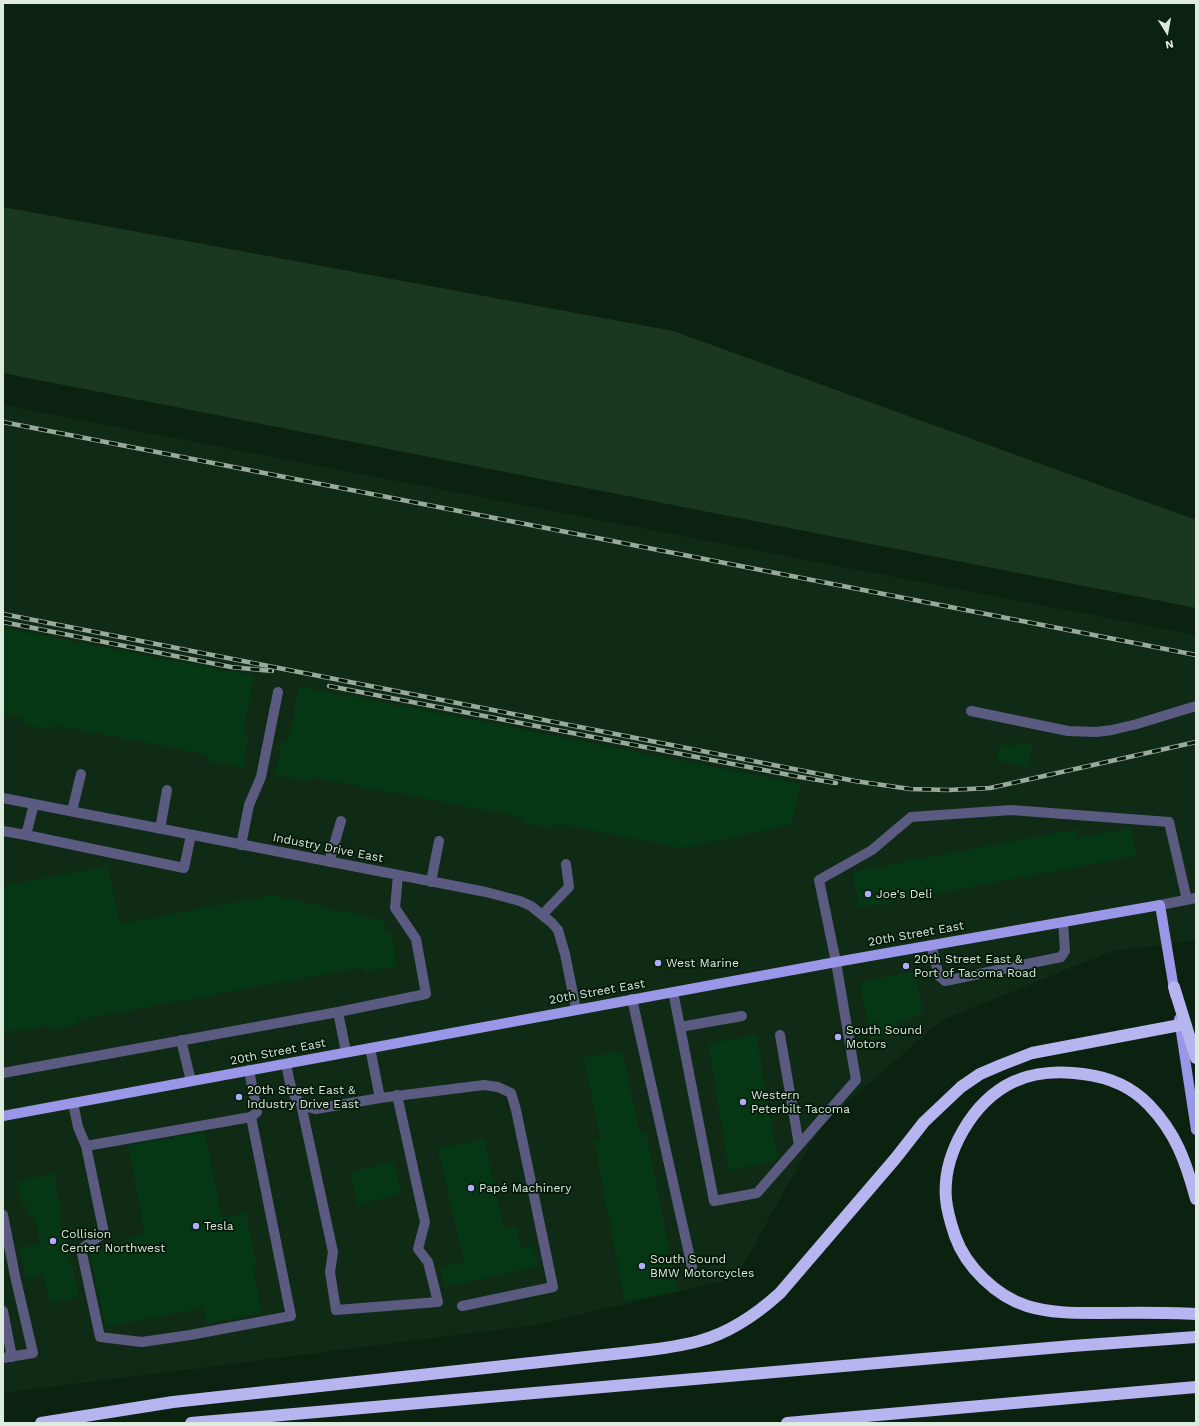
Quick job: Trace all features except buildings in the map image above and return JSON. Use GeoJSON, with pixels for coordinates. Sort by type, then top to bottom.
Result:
{"type":"FeatureCollection","features":[{"type":"Feature","properties":{"kind":"highway"},"geometry":{"type":"LineString","coordinates":[[1174,987],[1196,1058]]}},
{"type":"Feature","properties":{"kind":"highway"},"geometry":{"type":"LineString","coordinates":[[41,1423],[174,1402],[623,1353],[677,1346],[700,1341],[728,1330],[763,1308],[780,1293],[895,1159],[924,1122],[961,1087],[980,1074],[1032,1053],[1180,1025]]}},
{"type":"Feature","properties":{"kind":"highway"},"geometry":{"type":"LineString","coordinates":[[1196,1199],[1179,1147],[1164,1122],[1148,1104],[1122,1085],[1092,1075],[1075,1073],[1043,1074],[1015,1081],[1004,1087],[985,1103],[971,1119],[957,1141],[950,1163],[946,1187],[946,1199],[951,1225],[959,1248],[967,1261],[981,1277],[1000,1293],[1025,1306],[1056,1313],[1196,1314]]}},
{"type":"Feature","properties":{"kind":"highway"},"geometry":{"type":"LineString","coordinates":[[191,1423],[1072,1346],[1196,1337]]}},
{"type":"Feature","properties":{"kind":"highway"},"geometry":{"type":"LineString","coordinates":[[787,1423],[1196,1387]]}},
{"type":"Feature","properties":{"kind":"main road","name":"20th Street East"},"geometry":{"type":"LineString","coordinates":[[3,1116],[576,1009],[1160,905]]}},
{"type":"Feature","properties":{"kind":"main road"},"geometry":{"type":"LineString","coordinates":[[1160,905],[1196,1130]]}},
{"type":"Feature","properties":{"kind":"street"},"geometry":{"type":"LineString","coordinates":[[240,845],[249,805],[261,777],[278,692]]}},
{"type":"Feature","properties":{"kind":"street"},"geometry":{"type":"LineString","coordinates":[[971,711],[1068,731],[1096,732],[1137,724],[1196,706]]}},
{"type":"Feature","properties":{"kind":"street"},"geometry":{"type":"LineString","coordinates":[[72,811],[81,774]]}},
{"type":"Feature","properties":{"kind":"street"},"geometry":{"type":"LineString","coordinates":[[160,829],[168,790]]}},
{"type":"Feature","properties":{"kind":"street","name":"Industry Drive East"},"geometry":{"type":"LineString","coordinates":[[3,798],[486,892],[520,901],[531,906],[558,930],[576,1009]]}},
{"type":"Feature","properties":{"kind":"street"},"geometry":{"type":"LineString","coordinates":[[26,835],[34,804]]}},
{"type":"Feature","properties":{"kind":"street"},"geometry":{"type":"LineString","coordinates":[[673,992],[714,1201],[757,1193],[856,1080],[836,962],[819,880],[872,850],[911,817],[1012,810],[1169,822],[1191,899]]}},
{"type":"Feature","properties":{"kind":"street"},"geometry":{"type":"LineString","coordinates":[[329,862],[341,821]]}},
{"type":"Feature","properties":{"kind":"street"},"geometry":{"type":"LineString","coordinates":[[3,831],[184,868],[191,835]]}},
{"type":"Feature","properties":{"kind":"street"},"geometry":{"type":"LineString","coordinates":[[431,882],[439,841]]}},
{"type":"Feature","properties":{"kind":"street"},"geometry":{"type":"LineString","coordinates":[[542,915],[569,887],[566,864]]}},
{"type":"Feature","properties":{"kind":"street"},"geometry":{"type":"LineString","coordinates":[[3,1073],[338,1012],[426,994],[416,939],[395,908],[398,875]]}},
{"type":"Feature","properties":{"kind":"street","name":"20th Street East"},"geometry":{"type":"LineString","coordinates":[[1160,905],[1191,899]]}},
{"type":"Feature","properties":{"kind":"street"},"geometry":{"type":"LineString","coordinates":[[931,945],[939,976],[945,981],[1061,957],[1065,951],[1063,922]]}},
{"type":"Feature","properties":{"kind":"street"},"geometry":{"type":"LineString","coordinates":[[632,999],[692,1267]]}},
{"type":"Feature","properties":{"kind":"street"},"geometry":{"type":"LineString","coordinates":[[338,1012],[346,1052]]}},
{"type":"Feature","properties":{"kind":"street"},"geometry":{"type":"LineString","coordinates":[[680,1027],[742,1016]]}},
{"type":"Feature","properties":{"kind":"street"},"geometry":{"type":"LineString","coordinates":[[780,1035],[799,1145]]}},
{"type":"Feature","properties":{"kind":"street"},"geometry":{"type":"LineString","coordinates":[[182,1040],[191,1081]]}},
{"type":"Feature","properties":{"kind":"street"},"geometry":{"type":"LineString","coordinates":[[370,1048],[380,1098]]}},
{"type":"Feature","properties":{"kind":"street"},"geometry":{"type":"LineString","coordinates":[[286,1064],[294,1095],[297,1100],[301,1104],[316,1109],[397,1095],[484,1085],[498,1087],[511,1094],[516,1110],[553,1287],[462,1306]]}},
{"type":"Feature","properties":{"kind":"street"},"geometry":{"type":"LineString","coordinates":[[86,1146],[251,1117],[257,1112],[249,1070]]}},
{"type":"Feature","properties":{"kind":"street"},"geometry":{"type":"LineString","coordinates":[[301,1104],[333,1252],[330,1272],[336,1310],[438,1302],[428,1262],[418,1249],[425,1222],[397,1095]]}},
{"type":"Feature","properties":{"kind":"street"},"geometry":{"type":"LineString","coordinates":[[73,1103],[78,1127],[86,1146],[104,1233],[81,1249],[100,1337],[142,1342],[190,1335],[291,1316],[251,1117]]}},
{"type":"Feature","properties":{"kind":"street"},"geometry":{"type":"LineString","coordinates":[[3,1215],[15,1276],[33,1353],[7,1358],[3,1311]]}},
{"type":"Feature","properties":{"kind":"shaded area"},"geometry":{"type":"Polygon","coordinates":[[[3,207],[673,331],[1196,520],[1196,608],[3,373],[3,207]]]}},
{"type":"Feature","properties":{"kind":"shaded area"},"geometry":{"type":"Polygon","coordinates":[[[3,405],[1196,635],[1196,940],[1110,952],[942,1020],[821,1125],[736,1278],[536,1325],[3,1393],[3,405]]]}},
{"type":"Feature","properties":{"kind":"railway"},"geometry":{"type":"LineString","coordinates":[[3,422],[1196,655]]}},
{"type":"Feature","properties":{"kind":"railway"},"geometry":{"type":"LineString","coordinates":[[3,614],[855,781],[910,789],[948,790],[990,788],[1196,742]]}},
{"type":"Feature","properties":{"kind":"railway"},"geometry":{"type":"LineString","coordinates":[[3,622],[231,667],[272,671]]}},
{"type":"Feature","properties":{"kind":"railway"},"geometry":{"type":"LineString","coordinates":[[329,686],[836,783]]}},
{"type":"Feature","properties":{"kind":"place","name":"Joe's Deli"},"geometry":{"type":"Point","coordinates":[868,894]}},
{"type":"Feature","properties":{"kind":"place","name":"West Marine"},"geometry":{"type":"Point","coordinates":[658,963]}},
{"type":"Feature","properties":{"kind":"place","name":"20th Street East & Port of Tacoma Road"},"geometry":{"type":"Point","coordinates":[906,966]}},
{"type":"Feature","properties":{"kind":"place","name":"South Sound Motors"},"geometry":{"type":"Point","coordinates":[838,1037]}},
{"type":"Feature","properties":{"kind":"place","name":"20th Street East & Industry Drive East"},"geometry":{"type":"Point","coordinates":[239,1097]}},
{"type":"Feature","properties":{"kind":"place","name":"Western Peterbilt Tacoma"},"geometry":{"type":"Point","coordinates":[743,1102]}},
{"type":"Feature","properties":{"kind":"place","name":"Papé Machinery"},"geometry":{"type":"Point","coordinates":[471,1188]}},
{"type":"Feature","properties":{"kind":"place","name":"Tesla"},"geometry":{"type":"Point","coordinates":[196,1226]}},
{"type":"Feature","properties":{"kind":"place","name":"Collision Center Northwest"},"geometry":{"type":"Point","coordinates":[53,1241]}},
{"type":"Feature","properties":{"kind":"place","name":"South Sound BMW Motorcycles"},"geometry":{"type":"Point","coordinates":[642,1266]}}]}
